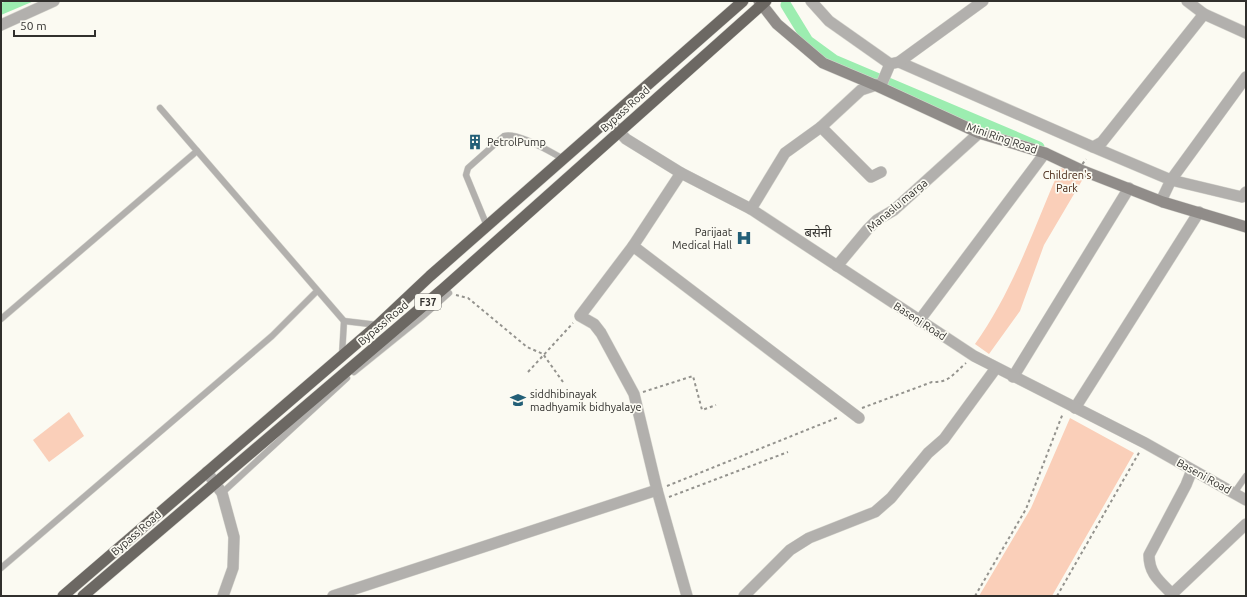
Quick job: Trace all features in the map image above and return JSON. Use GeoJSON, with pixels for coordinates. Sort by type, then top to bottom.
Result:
{"type":"FeatureCollection","features":[{"type":"Feature","properties":{"kind":"highway","name":"Bypass Road"},"geometry":{"type":"LineString","coordinates":[[63,596],[378,325],[487,226],[743,1]]}},
{"type":"Feature","properties":{"kind":"highway","name":"Bypass Road"},"geometry":{"type":"LineString","coordinates":[[83,596],[400,326],[762,2]]}},
{"type":"Feature","properties":{"kind":"main road","name":"Mini Ring Road"},"geometry":{"type":"LineString","coordinates":[[762,2],[777,24],[823,63],[879,84],[979,133],[1045,153],[1081,170],[1129,188],[1246,227]]}},
{"type":"Feature","properties":{"kind":"street"},"geometry":{"type":"LineString","coordinates":[[1,25],[54,1]]}},
{"type":"Feature","properties":{"kind":"street"},"geometry":{"type":"LineString","coordinates":[[811,1],[829,21],[892,66],[1093,147],[1170,182],[1245,196]]}},
{"type":"Feature","properties":{"kind":"street"},"geometry":{"type":"LineString","coordinates":[[751,209],[785,153],[821,127],[861,90],[879,84],[892,66],[983,1]]}},
{"type":"Feature","properties":{"kind":"street"},"geometry":{"type":"LineString","coordinates":[[1187,1],[1204,14],[1246,33]]}},
{"type":"Feature","properties":{"kind":"street"},"geometry":{"type":"LineString","coordinates":[[1093,147],[1102,142],[1204,14]]}},
{"type":"Feature","properties":{"kind":"street"},"geometry":{"type":"LineString","coordinates":[[1163,200],[1170,182],[1246,77]]}},
{"type":"Feature","properties":{"kind":"street","name":"Baseni Road"},"geometry":{"type":"LineString","coordinates":[[608,120],[626,139],[681,173],[751,209],[974,356],[1145,443],[1246,500]]}},
{"type":"Feature","properties":{"kind":"street"},"geometry":{"type":"LineString","coordinates":[[821,127],[871,177],[880,172]]}},
{"type":"Feature","properties":{"kind":"street","name":"Manaslu marga"},"geometry":{"type":"LineString","coordinates":[[837,266],[866,230],[877,220],[894,210],[979,133]]}},
{"type":"Feature","properties":{"kind":"street"},"geometry":{"type":"LineString","coordinates":[[920,321],[1045,153]]}},
{"type":"Feature","properties":{"kind":"street"},"geometry":{"type":"LineString","coordinates":[[681,173],[633,246],[580,316],[594,324],[601,333],[634,394],[659,495],[687,596]]}},
{"type":"Feature","properties":{"kind":"street"},"geometry":{"type":"LineString","coordinates":[[1013,377],[1129,188]]}},
{"type":"Feature","properties":{"kind":"street"},"geometry":{"type":"LineString","coordinates":[[1071,406],[1199,212]]}},
{"type":"Feature","properties":{"kind":"street"},"geometry":{"type":"LineString","coordinates":[[633,246],[855,415]]}},
{"type":"Feature","properties":{"kind":"street"},"geometry":{"type":"LineString","coordinates":[[744,596],[790,550],[809,538],[875,512],[886,502],[928,453],[944,439],[996,368]]}},
{"type":"Feature","properties":{"kind":"street"},"geometry":{"type":"LineString","coordinates":[[1192,470],[1186,486],[1148,555],[1149,567],[1153,574],[1173,595],[1246,524]]}},
{"type":"Feature","properties":{"kind":"street"},"geometry":{"type":"LineString","coordinates":[[207,472],[222,493],[234,537],[233,568],[223,596]]}},
{"type":"Feature","properties":{"kind":"street"},"geometry":{"type":"LineString","coordinates":[[333,596],[659,495]]}},
{"type":"Feature","properties":{"kind":"lane"},"geometry":{"type":"LineString","coordinates":[[160,108],[316,291],[344,321],[378,325]]}},
{"type":"Feature","properties":{"kind":"lane"},"geometry":{"type":"LineString","coordinates":[[487,226],[466,175],[468,168],[504,136],[510,134],[519,137],[564,159]]}},
{"type":"Feature","properties":{"kind":"lane"},"geometry":{"type":"LineString","coordinates":[[1,319],[197,151]]}},
{"type":"Feature","properties":{"kind":"lane"},"geometry":{"type":"LineString","coordinates":[[1,568],[272,336],[316,291]]}},
{"type":"Feature","properties":{"kind":"lane"},"geometry":{"type":"LineString","coordinates":[[222,493],[349,376],[422,318],[449,293]]}},
{"type":"Feature","properties":{"kind":"lane"},"geometry":{"type":"LineString","coordinates":[[342,356],[344,321]]}},
{"type":"Feature","properties":{"kind":"lane"},"geometry":{"type":"LineString","coordinates":[[1234,493],[1246,476]]}},
{"type":"Feature","properties":{"kind":"path"},"geometry":{"type":"LineString","coordinates":[[1079,169],[1086,159]]}},
{"type":"Feature","properties":{"kind":"path"},"geometry":{"type":"LineString","coordinates":[[449,293],[468,298],[528,347],[543,354],[563,382]]}},
{"type":"Feature","properties":{"kind":"path"},"geometry":{"type":"LineString","coordinates":[[528,372],[543,354],[580,316]]}},
{"type":"Feature","properties":{"kind":"path"},"geometry":{"type":"LineString","coordinates":[[659,495],[932,382],[942,382],[949,379],[974,356]]}},
{"type":"Feature","properties":{"kind":"path"},"geometry":{"type":"LineString","coordinates":[[634,394],[693,376],[702,410],[716,405]]}},
{"type":"Feature","properties":{"kind":"path"},"geometry":{"type":"LineString","coordinates":[[975,596],[1026,509],[1071,406]]}},
{"type":"Feature","properties":{"kind":"path"},"geometry":{"type":"LineString","coordinates":[[1057,596],[1145,443]]}},
{"type":"Feature","properties":{"kind":"path"},"geometry":{"type":"LineString","coordinates":[[659,495],[788,452]]}},
{"type":"Feature","properties":{"kind":"green space","name":"Children's Park"},"geometry":{"type":"Polygon","coordinates":[[[1060,168],[1087,172],[1044,245],[1020,311],[989,354],[975,344],[1001,303],[1012,281],[1060,168]]]}},
{"type":"Feature","properties":{"kind":"green space"},"geometry":{"type":"Polygon","coordinates":[[[69,412],[84,436],[49,462],[33,440],[69,412]]]}},
{"type":"Feature","properties":{"kind":"green space"},"geometry":{"type":"Polygon","coordinates":[[[1070,418],[1134,453],[1052,596],[979,596],[1031,508],[1070,418]]]}},
{"type":"Feature","properties":{"kind":"shaded area"},"geometry":{"type":"Polygon","coordinates":[[[7,1],[34,1],[1,15],[1,3],[7,1]]]}},
{"type":"Feature","properties":{"kind":"waterway"},"geometry":{"type":"LineString","coordinates":[[786,5],[808,41],[834,60],[1039,147]]}},
{"type":"Feature","properties":{"kind":"place","name":"PetrolPump"},"geometry":{"type":"Point","coordinates":[475,142]}},
{"type":"Feature","properties":{"kind":"place","name":"Parijaat Medical Hall"},"geometry":{"type":"Point","coordinates":[744,238]}},
{"type":"Feature","properties":{"kind":"place","name":"siddhibinayak madhyamik bidhyalaye"},"geometry":{"type":"Point","coordinates":[518,400]}},
{"type":"Feature","properties":{"kind":"district","name":"बसेनी"},"geometry":{"type":"Point","coordinates":[818,232]}}]}
